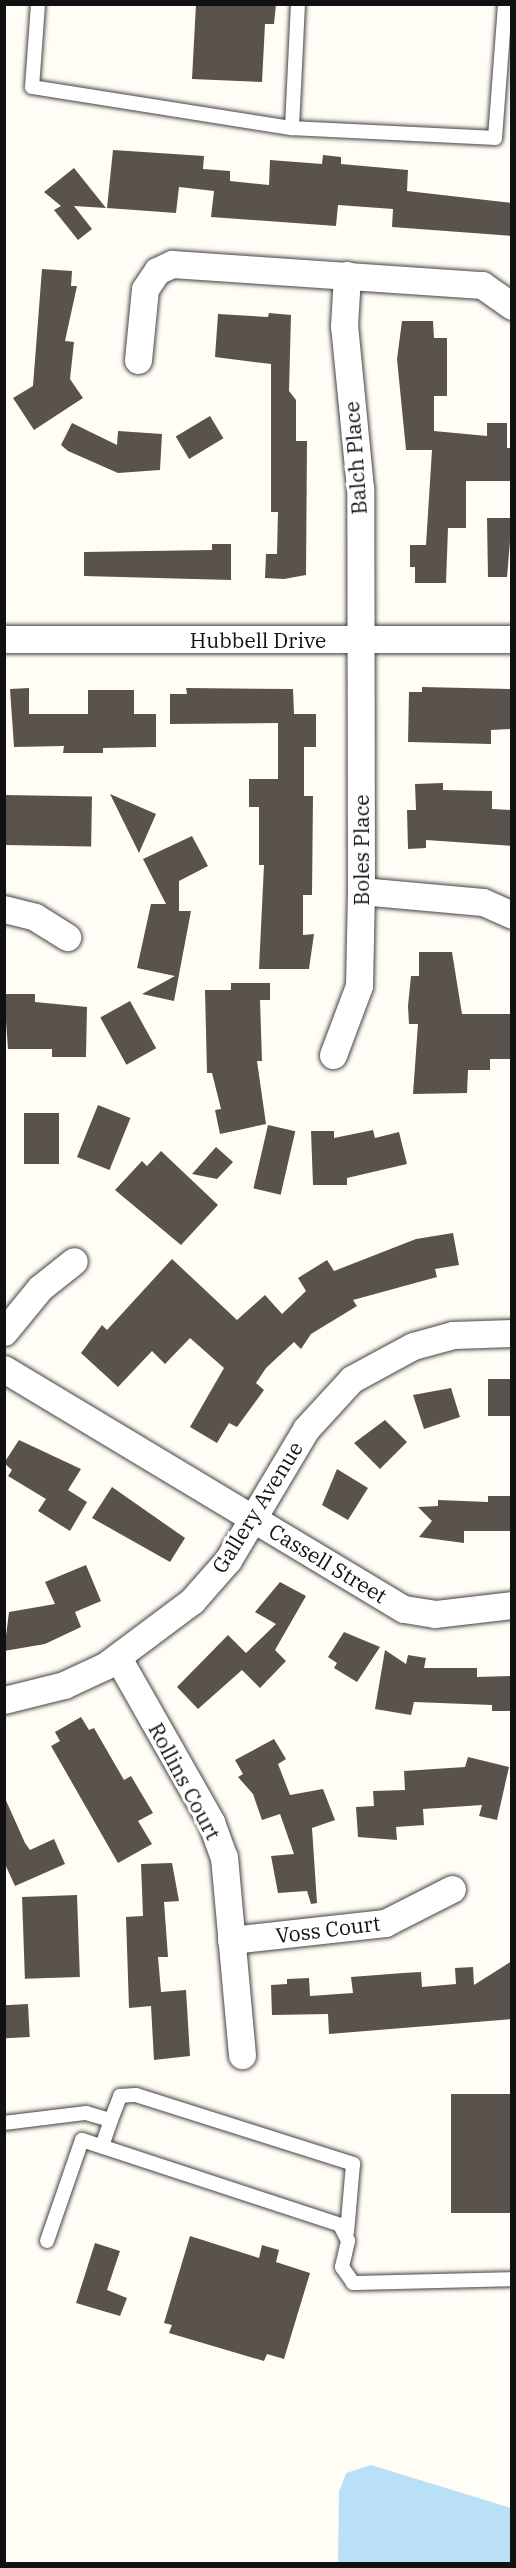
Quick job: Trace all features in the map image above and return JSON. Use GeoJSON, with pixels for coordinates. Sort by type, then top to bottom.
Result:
{"type":"FeatureCollection","features":[{"type":"Feature","properties":{"kind":"street"},"geometry":{"type":"LineString","coordinates":[[138,360],[145,289],[157,271],[172,264],[482,285],[512,306]]}},
{"type":"Feature","properties":{"kind":"street","name":"Balch Place"},"geometry":{"type":"LineString","coordinates":[[347,275],[344,326],[360,488],[360,640]]}},
{"type":"Feature","properties":{"kind":"street","name":"Hubbell Drive"},"geometry":{"type":"LineString","coordinates":[[4,639],[512,639]]}},
{"type":"Feature","properties":{"kind":"street","name":"Boles Place"},"geometry":{"type":"LineString","coordinates":[[333,1055],[359,986],[360,640]]}},
{"type":"Feature","properties":{"kind":"street"},"geometry":{"type":"LineString","coordinates":[[361,891],[483,902],[512,915]]}},
{"type":"Feature","properties":{"kind":"street"},"geometry":{"type":"LineString","coordinates":[[4,909],[34,917],[67,937]]}},
{"type":"Feature","properties":{"kind":"street"},"geometry":{"type":"LineString","coordinates":[[4,1332],[40,1288],[74,1262]]}},
{"type":"Feature","properties":{"kind":"street","name":"Gallery Avenue"},"geometry":{"type":"LineString","coordinates":[[4,1700],[64,1684],[118,1658],[192,1601],[228,1560],[306,1429],[352,1379],[412,1346],[453,1335],[512,1333]]}},
{"type":"Feature","properties":{"kind":"street","name":"Cassell Street"},"geometry":{"type":"LineString","coordinates":[[4,1369],[404,1610],[435,1614],[512,1605]]}},
{"type":"Feature","properties":{"kind":"street","name":"Rollins Court"},"geometry":{"type":"LineString","coordinates":[[118,1658],[211,1822],[228,1881],[242,2055]]}},
{"type":"Feature","properties":{"kind":"street","name":"Voss Court"},"geometry":{"type":"LineString","coordinates":[[231,1940],[385,1923],[452,1889]]}},
{"type":"Feature","properties":{"kind":"lane"},"geometry":{"type":"LineString","coordinates":[[38,4],[32,87],[292,128],[495,138],[505,4]]}},
{"type":"Feature","properties":{"kind":"lane"},"geometry":{"type":"LineString","coordinates":[[292,128],[298,4]]}},
{"type":"Feature","properties":{"kind":"lane"},"geometry":{"type":"LineString","coordinates":[[102,2146],[120,2096],[136,2095],[353,2164],[342,2266],[353,2283],[512,2279]]}},
{"type":"Feature","properties":{"kind":"lane"},"geometry":{"type":"LineString","coordinates":[[5,2124],[86,2113],[111,2120]]}},
{"type":"Feature","properties":{"kind":"lane"},"geometry":{"type":"LineString","coordinates":[[47,2241],[82,2140],[340,2225],[347,2232]]}},
{"type":"Feature","properties":{"kind":"water"},"geometry":{"type":"Polygon","coordinates":[[[371,2465],[511,2508],[511,2563],[338,2563],[339,2492],[346,2473],[371,2465]]]}},
{"type":"Feature","properties":{"kind":"building"},"geometry":{"type":"Polygon","coordinates":[[[196,4],[276,4],[274,24],[265,24],[262,82],[192,79],[196,4]]]}},
{"type":"Feature","properties":{"kind":"building"},"geometry":{"type":"Polygon","coordinates":[[[113,150],[204,156],[203,169],[230,171],[230,181],[269,185],[270,160],[322,164],[323,155],[341,157],[341,164],[408,170],[407,191],[512,203],[512,236],[392,227],[393,209],[338,205],[336,226],[211,217],[214,191],[179,187],[176,213],[107,208],[113,150]]]}},
{"type":"Feature","properties":{"kind":"building"},"geometry":{"type":"Polygon","coordinates":[[[74,168],[106,208],[74,206],[92,229],[78,240],[54,210],[61,206],[44,192],[74,168]]]}},
{"type":"Feature","properties":{"kind":"building"},"geometry":{"type":"Polygon","coordinates":[[[42,269],[72,271],[71,286],[77,286],[65,341],[74,342],[70,379],[83,398],[34,430],[13,398],[33,386],[42,269]]]}},
{"type":"Feature","properties":{"kind":"building"},"geometry":{"type":"Polygon","coordinates":[[[269,313],[291,315],[289,391],[296,400],[296,441],[307,441],[306,575],[284,579],[265,578],[266,554],[277,554],[278,512],[271,512],[271,364],[215,357],[218,314],[268,317],[269,313]]]}},
{"type":"Feature","properties":{"kind":"building"},"geometry":{"type":"Polygon","coordinates":[[[402,321],[433,321],[434,338],[447,338],[447,396],[434,396],[434,431],[487,436],[487,423],[507,423],[507,448],[512,448],[512,481],[466,481],[466,528],[448,528],[446,583],[415,583],[415,567],[410,567],[410,545],[426,545],[432,450],[406,450],[397,359],[402,321]]]}},
{"type":"Feature","properties":{"kind":"building"},"geometry":{"type":"Polygon","coordinates":[[[210,416],[223,438],[189,459],[176,437],[210,416]]]}},
{"type":"Feature","properties":{"kind":"building"},"geometry":{"type":"Polygon","coordinates":[[[72,423],[117,445],[118,431],[162,434],[160,470],[118,473],[68,451],[61,445],[72,423]]]}},
{"type":"Feature","properties":{"kind":"building"},"geometry":{"type":"Polygon","coordinates":[[[487,518],[512,518],[507,577],[488,577],[487,518]]]}},
{"type":"Feature","properties":{"kind":"building"},"geometry":{"type":"Polygon","coordinates":[[[212,544],[231,544],[231,580],[84,576],[84,552],[212,550],[212,544]]]}},
{"type":"Feature","properties":{"kind":"building"},"geometry":{"type":"Polygon","coordinates":[[[422,687],[512,689],[512,729],[491,730],[491,744],[408,742],[409,692],[422,692],[422,687]]]}},
{"type":"Feature","properties":{"kind":"building"},"geometry":{"type":"Polygon","coordinates":[[[29,688],[29,714],[88,714],[88,690],[134,690],[134,714],[156,714],[156,747],[103,748],[103,753],[63,753],[64,746],[14,747],[10,689],[29,688]]]}},
{"type":"Feature","properties":{"kind":"building"},"geometry":{"type":"Polygon","coordinates":[[[186,688],[293,689],[294,714],[316,714],[316,747],[304,747],[304,796],[313,796],[312,895],[303,895],[303,935],[314,934],[309,969],[259,969],[264,865],[259,865],[259,807],[249,807],[249,779],[278,779],[278,723],[170,724],[170,694],[187,694],[186,688]]]}},
{"type":"Feature","properties":{"kind":"building"},"geometry":{"type":"Polygon","coordinates":[[[443,783],[443,790],[492,791],[492,809],[512,810],[512,846],[426,840],[426,848],[408,849],[407,810],[416,810],[415,784],[443,783]]]}},
{"type":"Feature","properties":{"kind":"building"},"geometry":{"type":"Polygon","coordinates":[[[110,794],[156,814],[139,853],[110,794]]]}},
{"type":"Feature","properties":{"kind":"building"},"geometry":{"type":"Polygon","coordinates":[[[5,795],[92,797],[91,847],[4,845],[5,795]]]}},
{"type":"Feature","properties":{"kind":"building"},"geometry":{"type":"Polygon","coordinates":[[[192,836],[208,866],[179,881],[179,911],[191,911],[174,1001],[142,994],[175,976],[137,968],[151,904],[166,904],[143,859],[192,836]]]}},
{"type":"Feature","properties":{"kind":"building"},"geometry":{"type":"Polygon","coordinates":[[[419,952],[452,952],[462,1014],[512,1014],[512,1059],[490,1059],[490,1070],[468,1070],[467,1093],[413,1094],[418,1024],[409,1024],[408,1006],[411,976],[419,976],[419,952]]]}},
{"type":"Feature","properties":{"kind":"building"},"geometry":{"type":"Polygon","coordinates":[[[231,983],[270,983],[270,1000],[260,1000],[262,1061],[257,1061],[266,1124],[220,1134],[215,1110],[221,1109],[212,1073],[207,1073],[205,990],[231,990],[231,983]]]}},
{"type":"Feature","properties":{"kind":"building"},"geometry":{"type":"Polygon","coordinates":[[[4,994],[35,994],[35,1002],[87,1007],[86,1057],[52,1057],[52,1049],[8,1049],[4,994]]]}},
{"type":"Feature","properties":{"kind":"building"},"geometry":{"type":"Polygon","coordinates":[[[130,1001],[156,1048],[126,1065],[100,1017],[130,1001]]]}},
{"type":"Feature","properties":{"kind":"building"},"geometry":{"type":"Polygon","coordinates":[[[98,1105],[130,1118],[109,1170],[77,1157],[98,1105]]]}},
{"type":"Feature","properties":{"kind":"building"},"geometry":{"type":"Polygon","coordinates":[[[24,1113],[59,1113],[59,1164],[24,1164],[24,1113]]]}},
{"type":"Feature","properties":{"kind":"building"},"geometry":{"type":"Polygon","coordinates":[[[268,1125],[295,1131],[281,1195],[253,1188],[268,1125]]]}},
{"type":"Feature","properties":{"kind":"building"},"geometry":{"type":"Polygon","coordinates":[[[373,1130],[375,1138],[399,1132],[407,1164],[347,1178],[347,1185],[313,1185],[311,1131],[334,1131],[334,1138],[373,1130]]]}},
{"type":"Feature","properties":{"kind":"building"},"geometry":{"type":"Polygon","coordinates":[[[216,1147],[233,1162],[217,1179],[192,1174],[216,1147]]]}},
{"type":"Feature","properties":{"kind":"building"},"geometry":{"type":"Polygon","coordinates":[[[161,1151],[218,1205],[181,1245],[115,1190],[142,1161],[147,1166],[161,1151]]]}},
{"type":"Feature","properties":{"kind":"building"},"geometry":{"type":"Polygon","coordinates":[[[453,1233],[459,1265],[435,1269],[437,1277],[353,1300],[357,1306],[311,1334],[301,1349],[294,1342],[266,1368],[256,1383],[264,1390],[237,1427],[229,1423],[217,1443],[190,1427],[224,1368],[190,1338],[165,1364],[152,1351],[118,1387],[81,1353],[102,1325],[107,1330],[172,1259],[237,1320],[265,1295],[282,1314],[306,1291],[298,1278],[327,1260],[334,1271],[416,1239],[453,1233]]]}},
{"type":"Feature","properties":{"kind":"building"},"geometry":{"type":"Polygon","coordinates":[[[488,1379],[510,1379],[510,1416],[488,1416],[488,1379]]]}},
{"type":"Feature","properties":{"kind":"building"},"geometry":{"type":"Polygon","coordinates":[[[451,1388],[460,1417],[424,1429],[413,1395],[451,1388]]]}},
{"type":"Feature","properties":{"kind":"building"},"geometry":{"type":"Polygon","coordinates":[[[385,1420],[407,1442],[380,1469],[354,1443],[385,1420]]]}},
{"type":"Feature","properties":{"kind":"building"},"geometry":{"type":"Polygon","coordinates":[[[19,1440],[81,1469],[68,1490],[87,1502],[70,1531],[38,1511],[46,1499],[8,1476],[12,1470],[4,1463],[19,1440]]]}},
{"type":"Feature","properties":{"kind":"building"},"geometry":{"type":"Polygon","coordinates":[[[337,1469],[368,1488],[348,1520],[322,1505],[337,1469]]]}},
{"type":"Feature","properties":{"kind":"building"},"geometry":{"type":"Polygon","coordinates":[[[112,1487],[185,1538],[170,1562],[92,1518],[112,1487]]]}},
{"type":"Feature","properties":{"kind":"building"},"geometry":{"type":"Polygon","coordinates":[[[488,1496],[512,1496],[512,1531],[464,1531],[464,1543],[419,1537],[432,1521],[418,1507],[438,1506],[438,1500],[488,1502],[488,1496]]]}},
{"type":"Feature","properties":{"kind":"building"},"geometry":{"type":"Polygon","coordinates":[[[86,1565],[101,1601],[75,1612],[81,1627],[45,1644],[4,1651],[9,1612],[55,1604],[45,1582],[86,1565]]]}},
{"type":"Feature","properties":{"kind":"building"},"geometry":{"type":"Polygon","coordinates":[[[280,1582],[306,1596],[275,1650],[286,1661],[260,1688],[242,1670],[198,1709],[177,1687],[228,1635],[246,1653],[276,1624],[255,1612],[280,1582]]]}},
{"type":"Feature","properties":{"kind":"building"},"geometry":{"type":"Polygon","coordinates":[[[344,1632],[380,1647],[357,1682],[334,1668],[337,1663],[328,1657],[344,1632]]]}},
{"type":"Feature","properties":{"kind":"building"},"geometry":{"type":"Polygon","coordinates":[[[385,1650],[406,1664],[408,1655],[426,1658],[424,1668],[477,1668],[477,1677],[512,1676],[512,1711],[492,1711],[492,1705],[414,1702],[411,1715],[375,1709],[385,1650]]]}},
{"type":"Feature","properties":{"kind":"building"},"geometry":{"type":"Polygon","coordinates":[[[81,1717],[89,1730],[94,1728],[124,1780],[131,1776],[153,1813],[138,1821],[152,1844],[118,1863],[51,1746],[60,1741],[55,1732],[81,1717]]]}},
{"type":"Feature","properties":{"kind":"building"},"geometry":{"type":"Polygon","coordinates":[[[274,1739],[286,1759],[278,1764],[290,1795],[323,1789],[335,1820],[312,1828],[317,1903],[311,1904],[307,1891],[278,1893],[271,1856],[294,1854],[280,1814],[262,1820],[253,1794],[238,1777],[243,1774],[235,1760],[274,1739]]]}},
{"type":"Feature","properties":{"kind":"building"},"geometry":{"type":"Polygon","coordinates":[[[468,1757],[509,1767],[497,1820],[479,1816],[482,1805],[423,1809],[424,1825],[396,1827],[397,1840],[358,1837],[356,1807],[374,1806],[373,1791],[405,1790],[404,1771],[465,1767],[468,1757]]]}},
{"type":"Feature","properties":{"kind":"building"},"geometry":{"type":"Polygon","coordinates":[[[4,1796],[30,1850],[54,1839],[65,1864],[15,1886],[4,1862],[4,1796]]]}},
{"type":"Feature","properties":{"kind":"building"},"geometry":{"type":"Polygon","coordinates":[[[172,1863],[179,1901],[164,1902],[168,1957],[158,1957],[161,1992],[186,1990],[190,2056],[154,2060],[151,2006],[129,2008],[126,1917],[143,1916],[141,1864],[172,1863]]]}},
{"type":"Feature","properties":{"kind":"building"},"geometry":{"type":"Polygon","coordinates":[[[77,1895],[80,1977],[25,1979],[22,1897],[77,1895]]]}},
{"type":"Feature","properties":{"kind":"building"},"geometry":{"type":"Polygon","coordinates":[[[512,1961],[512,2019],[329,2034],[328,2014],[272,2015],[271,1985],[287,1984],[287,1979],[309,1978],[310,1996],[353,1993],[351,1977],[421,1972],[422,1987],[456,1984],[455,1968],[473,1967],[474,1985],[512,1961]]]}},
{"type":"Feature","properties":{"kind":"building"},"geometry":{"type":"Polygon","coordinates":[[[28,2004],[30,2037],[6,2038],[4,2005],[28,2004]]]}},
{"type":"Feature","properties":{"kind":"building"},"geometry":{"type":"Polygon","coordinates":[[[451,2094],[512,2094],[512,2213],[451,2213],[451,2094]]]}},
{"type":"Feature","properties":{"kind":"building"},"geometry":{"type":"Polygon","coordinates":[[[190,2236],[259,2258],[262,2245],[279,2250],[276,2262],[310,2273],[284,2359],[267,2354],[264,2361],[169,2333],[172,2325],[164,2323],[190,2236]]]}},
{"type":"Feature","properties":{"kind":"building"},"geometry":{"type":"Polygon","coordinates":[[[95,2243],[120,2251],[107,2290],[127,2298],[120,2316],[76,2303],[95,2243]]]}}]}
